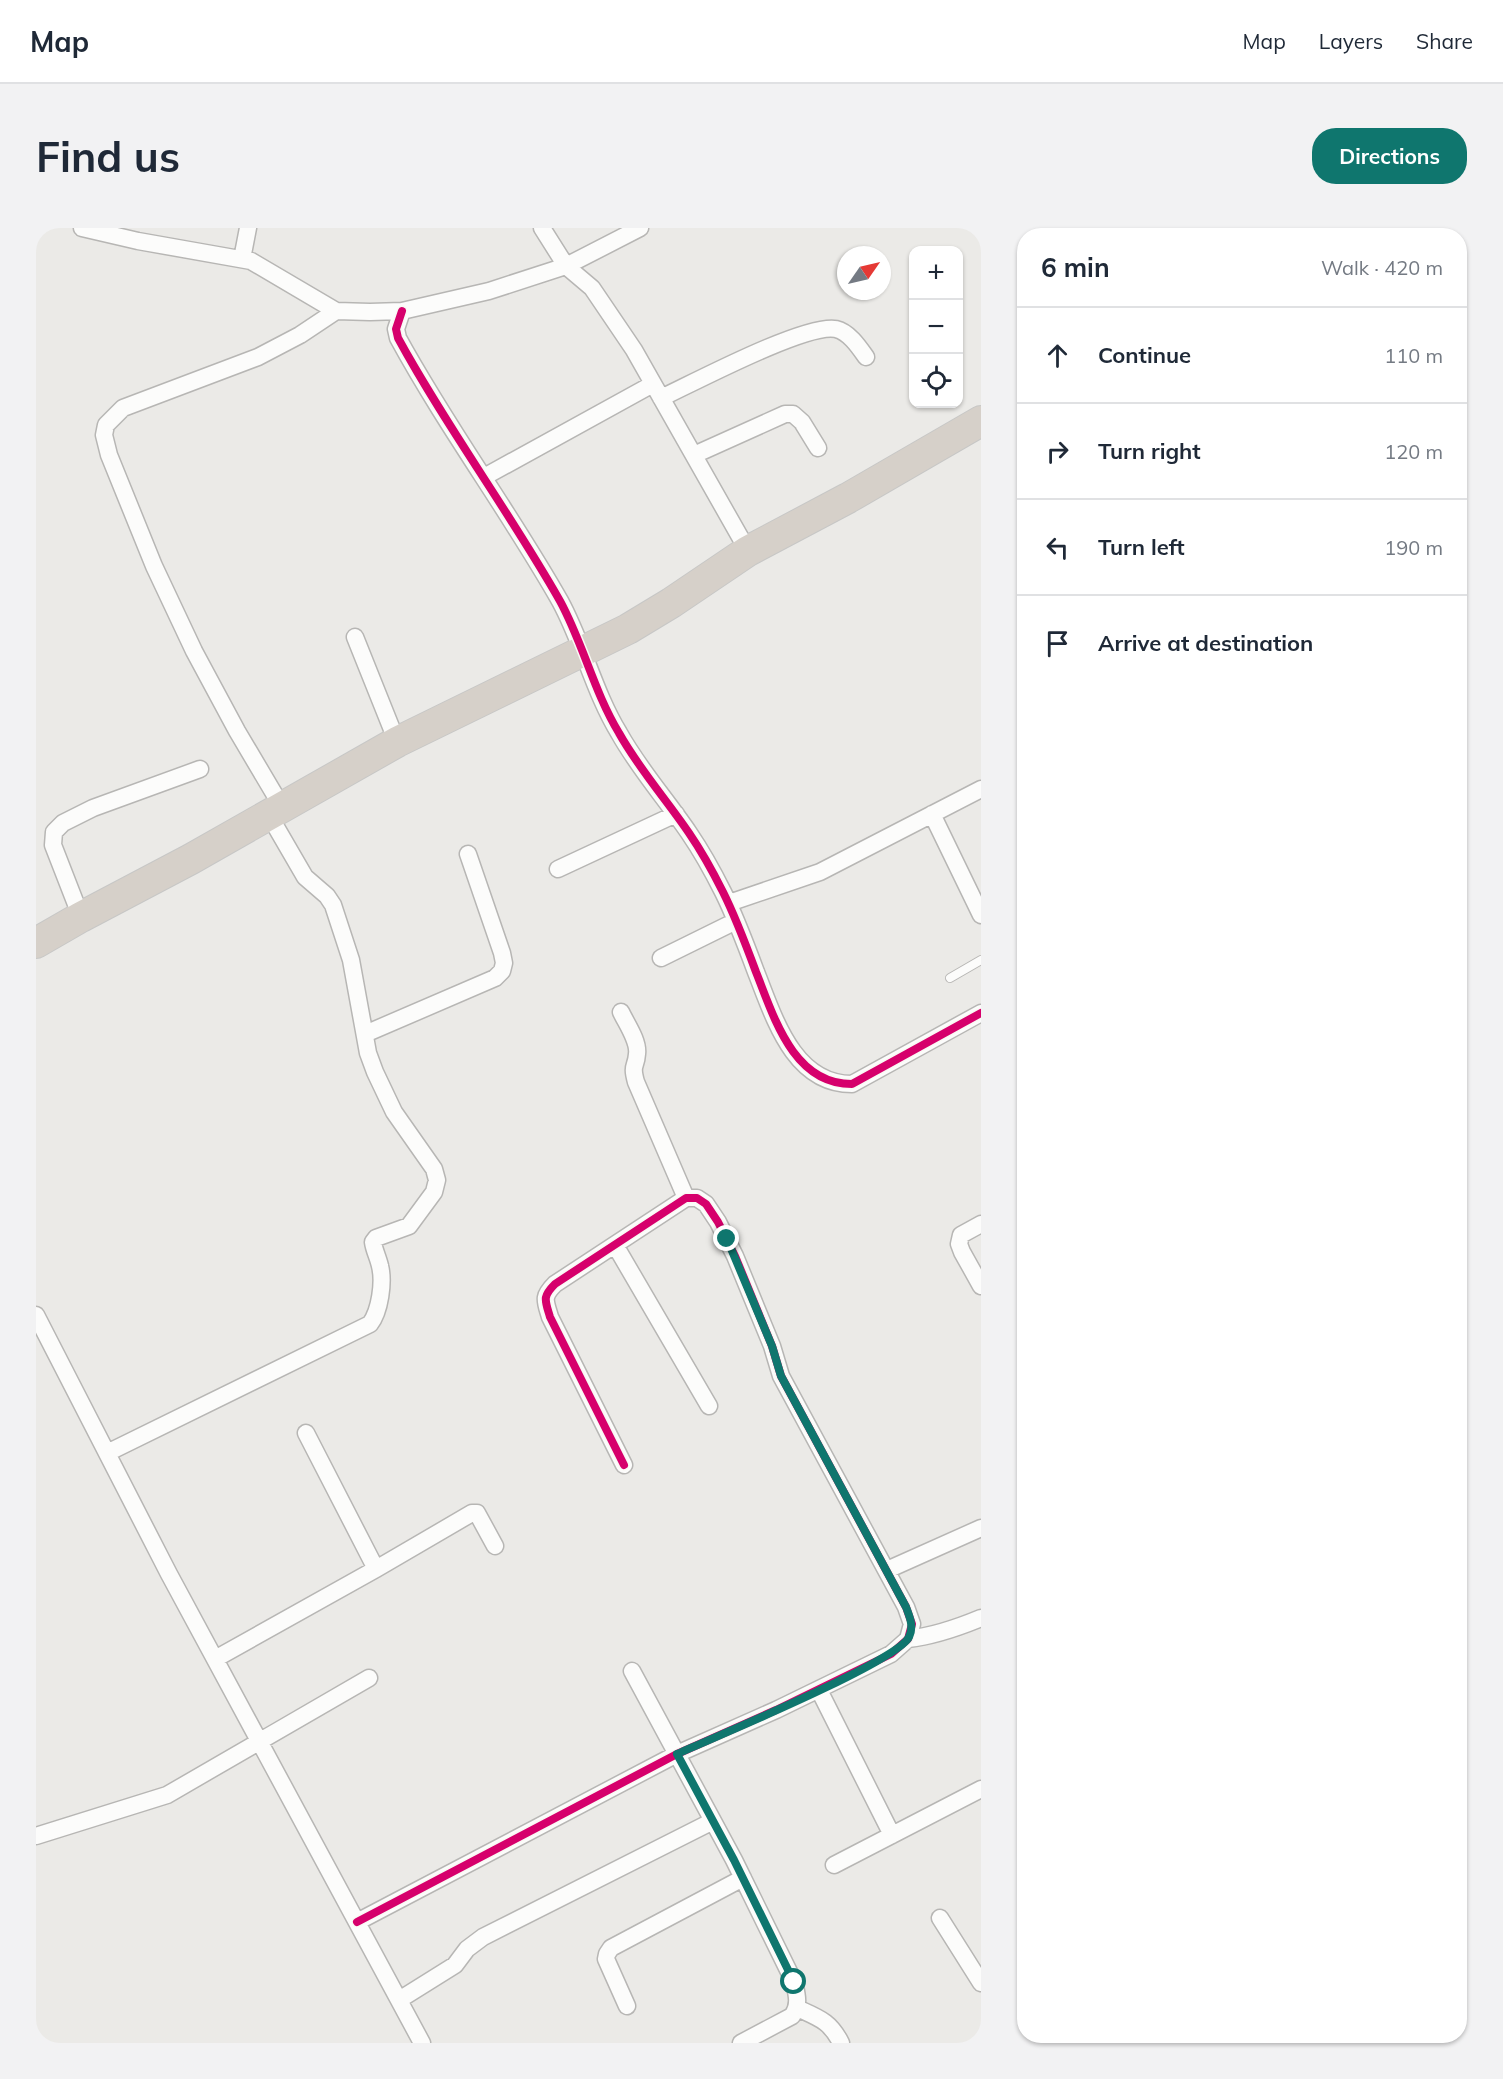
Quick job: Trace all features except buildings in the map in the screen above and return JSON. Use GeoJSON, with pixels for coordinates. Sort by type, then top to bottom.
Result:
{"type":"FeatureCollection","features":[{"type":"Feature","properties":{"kind":"highway"},"geometry":{"type":"LineString","coordinates":[[36,943],[191,859],[397,742],[583,652],[671,603],[748,550],[848,498],[979,425]]}},
{"type":"Feature","properties":{"kind":"street"},"geometry":{"type":"LineString","coordinates":[[82,228],[138,241],[251,261],[336,311],[402,311],[489,291],[566,266],[639,228]]}},
{"type":"Feature","properties":{"kind":"street"},"geometry":{"type":"LineString","coordinates":[[242,259],[248,228]]}},
{"type":"Feature","properties":{"kind":"street"},"geometry":{"type":"LineString","coordinates":[[542,228],[566,266],[592,288],[634,350],[748,550]]}},
{"type":"Feature","properties":{"kind":"street"},"geometry":{"type":"LineString","coordinates":[[107,1453],[370,1324],[374,1319],[381,1277],[381,1268],[373,1242],[376,1238],[409,1226],[434,1192],[437,1180],[435,1169],[394,1112],[368,1053],[351,960],[333,905],[327,896],[305,877],[237,731],[189,640],[154,566],[109,455],[104,435],[106,424],[123,408],[258,357],[300,335],[336,311]]}},
{"type":"Feature","properties":{"kind":"street"},"geometry":{"type":"LineString","coordinates":[[402,311],[396,329],[398,338],[568,616],[617,731],[676,814],[712,870],[729,903],[777,1025],[792,1050],[804,1064],[825,1079],[838,1084],[852,1084],[981,1013]]}},
{"type":"Feature","properties":{"kind":"street"},"geometry":{"type":"LineString","coordinates":[[484,477],[657,391],[801,335],[823,329],[838,329],[851,338],[866,357]]}},
{"type":"Feature","properties":{"kind":"street"},"geometry":{"type":"LineString","coordinates":[[694,455],[785,414],[793,414],[802,422],[819,448]]}},
{"type":"Feature","properties":{"kind":"street"},"geometry":{"type":"LineString","coordinates":[[355,637],[397,742]]}},
{"type":"Feature","properties":{"kind":"street"},"geometry":{"type":"LineString","coordinates":[[81,917],[53,845],[54,832],[63,823],[93,808],[200,769]]}},
{"type":"Feature","properties":{"kind":"street"},"geometry":{"type":"LineString","coordinates":[[729,903],[820,872],[981,789]]}},
{"type":"Feature","properties":{"kind":"street"},"geometry":{"type":"LineString","coordinates":[[558,869],[676,814]]}},
{"type":"Feature","properties":{"kind":"street"},"geometry":{"type":"LineString","coordinates":[[932,814],[981,915]]}},
{"type":"Feature","properties":{"kind":"street"},"geometry":{"type":"LineString","coordinates":[[365,1034],[477,987],[495,978],[502,971],[504,963],[502,953],[468,854]]}},
{"type":"Feature","properties":{"kind":"street"},"geometry":{"type":"LineString","coordinates":[[661,958],[736,921]]}},
{"type":"Feature","properties":{"kind":"street"},"geometry":{"type":"LineString","coordinates":[[621,1012],[637,1046],[633,1071],[636,1082],[686,1198]]}},
{"type":"Feature","properties":{"kind":"street"},"geometry":{"type":"LineString","coordinates":[[624,1465],[550,1317],[545,1301],[547,1292],[555,1284],[686,1198],[697,1198],[706,1204],[718,1222],[735,1256],[772,1346],[781,1376],[906,1607],[912,1624],[908,1639]]}},
{"type":"Feature","properties":{"kind":"street"},"geometry":{"type":"LineString","coordinates":[[981,1224],[961,1235],[959,1244],[981,1286]]}},
{"type":"Feature","properties":{"kind":"street"},"geometry":{"type":"LineString","coordinates":[[615,1245],[709,1406]]}},
{"type":"Feature","properties":{"kind":"street"},"geometry":{"type":"LineString","coordinates":[[36,1315],[258,1741],[422,2043]]}},
{"type":"Feature","properties":{"kind":"street"},"geometry":{"type":"LineString","coordinates":[[306,1433],[376,1569]]}},
{"type":"Feature","properties":{"kind":"street"},"geometry":{"type":"LineString","coordinates":[[215,1659],[472,1513],[477,1514],[480,1518],[495,1545]]}},
{"type":"Feature","properties":{"kind":"street"},"geometry":{"type":"LineString","coordinates":[[887,1570],[981,1528]]}},
{"type":"Feature","properties":{"kind":"street"},"geometry":{"type":"LineString","coordinates":[[357,1922],[677,1754],[819,1690],[891,1653],[908,1639],[947,1632],[981,1618]]}},
{"type":"Feature","properties":{"kind":"street"},"geometry":{"type":"LineString","coordinates":[[632,1671],[743,1878],[794,1982],[798,1998],[797,2008],[792,2016],[741,2043]]}},
{"type":"Feature","properties":{"kind":"street"},"geometry":{"type":"LineString","coordinates":[[36,1836],[167,1795],[369,1678]]}},
{"type":"Feature","properties":{"kind":"street"},"geometry":{"type":"LineString","coordinates":[[819,1690],[892,1835]]}},
{"type":"Feature","properties":{"kind":"street"},"geometry":{"type":"LineString","coordinates":[[834,1865],[981,1789]]}},
{"type":"Feature","properties":{"kind":"street"},"geometry":{"type":"LineString","coordinates":[[399,2000],[455,1965],[467,1949],[483,1938],[713,1821]]}},
{"type":"Feature","properties":{"kind":"street"},"geometry":{"type":"LineString","coordinates":[[627,2006],[606,1959],[611,1948],[743,1878]]}},
{"type":"Feature","properties":{"kind":"street"},"geometry":{"type":"LineString","coordinates":[[940,1918],[981,1983]]}},
{"type":"Feature","properties":{"kind":"street"},"geometry":{"type":"LineString","coordinates":[[797,2008],[828,2023],[835,2030],[841,2043]]}},
{"type":"Feature","properties":{"kind":"lane"},"geometry":{"type":"LineString","coordinates":[[950,978],[981,960]]}},
{"type":"Feature","properties":{"kind":"cycle path"},"geometry":{"type":"LineString","coordinates":[[402,311],[396,329],[398,338],[560,601],[602,701],[619,733],[635,759],[689,833],[711,870],[737,922],[770,1008],[789,1045],[800,1060],[815,1073],[832,1081],[852,1084],[981,1013]]}},
{"type":"Feature","properties":{"kind":"cycle path"},"geometry":{"type":"LineString","coordinates":[[357,1922],[677,1754],[776,1710],[891,1654],[908,1639],[912,1624],[906,1607],[781,1376],[772,1346],[735,1256],[718,1222],[706,1204],[697,1198],[686,1198],[555,1284],[546,1296],[550,1317],[624,1465]]}},
{"type":"Feature","properties":{"kind":"route"},"geometry":{"type":"LineString","coordinates":[[727,1239],[772,1346],[781,1376],[906,1607],[912,1624],[908,1639],[891,1653],[776,1710],[677,1754],[734,1860],[794,1982]]}}]}
